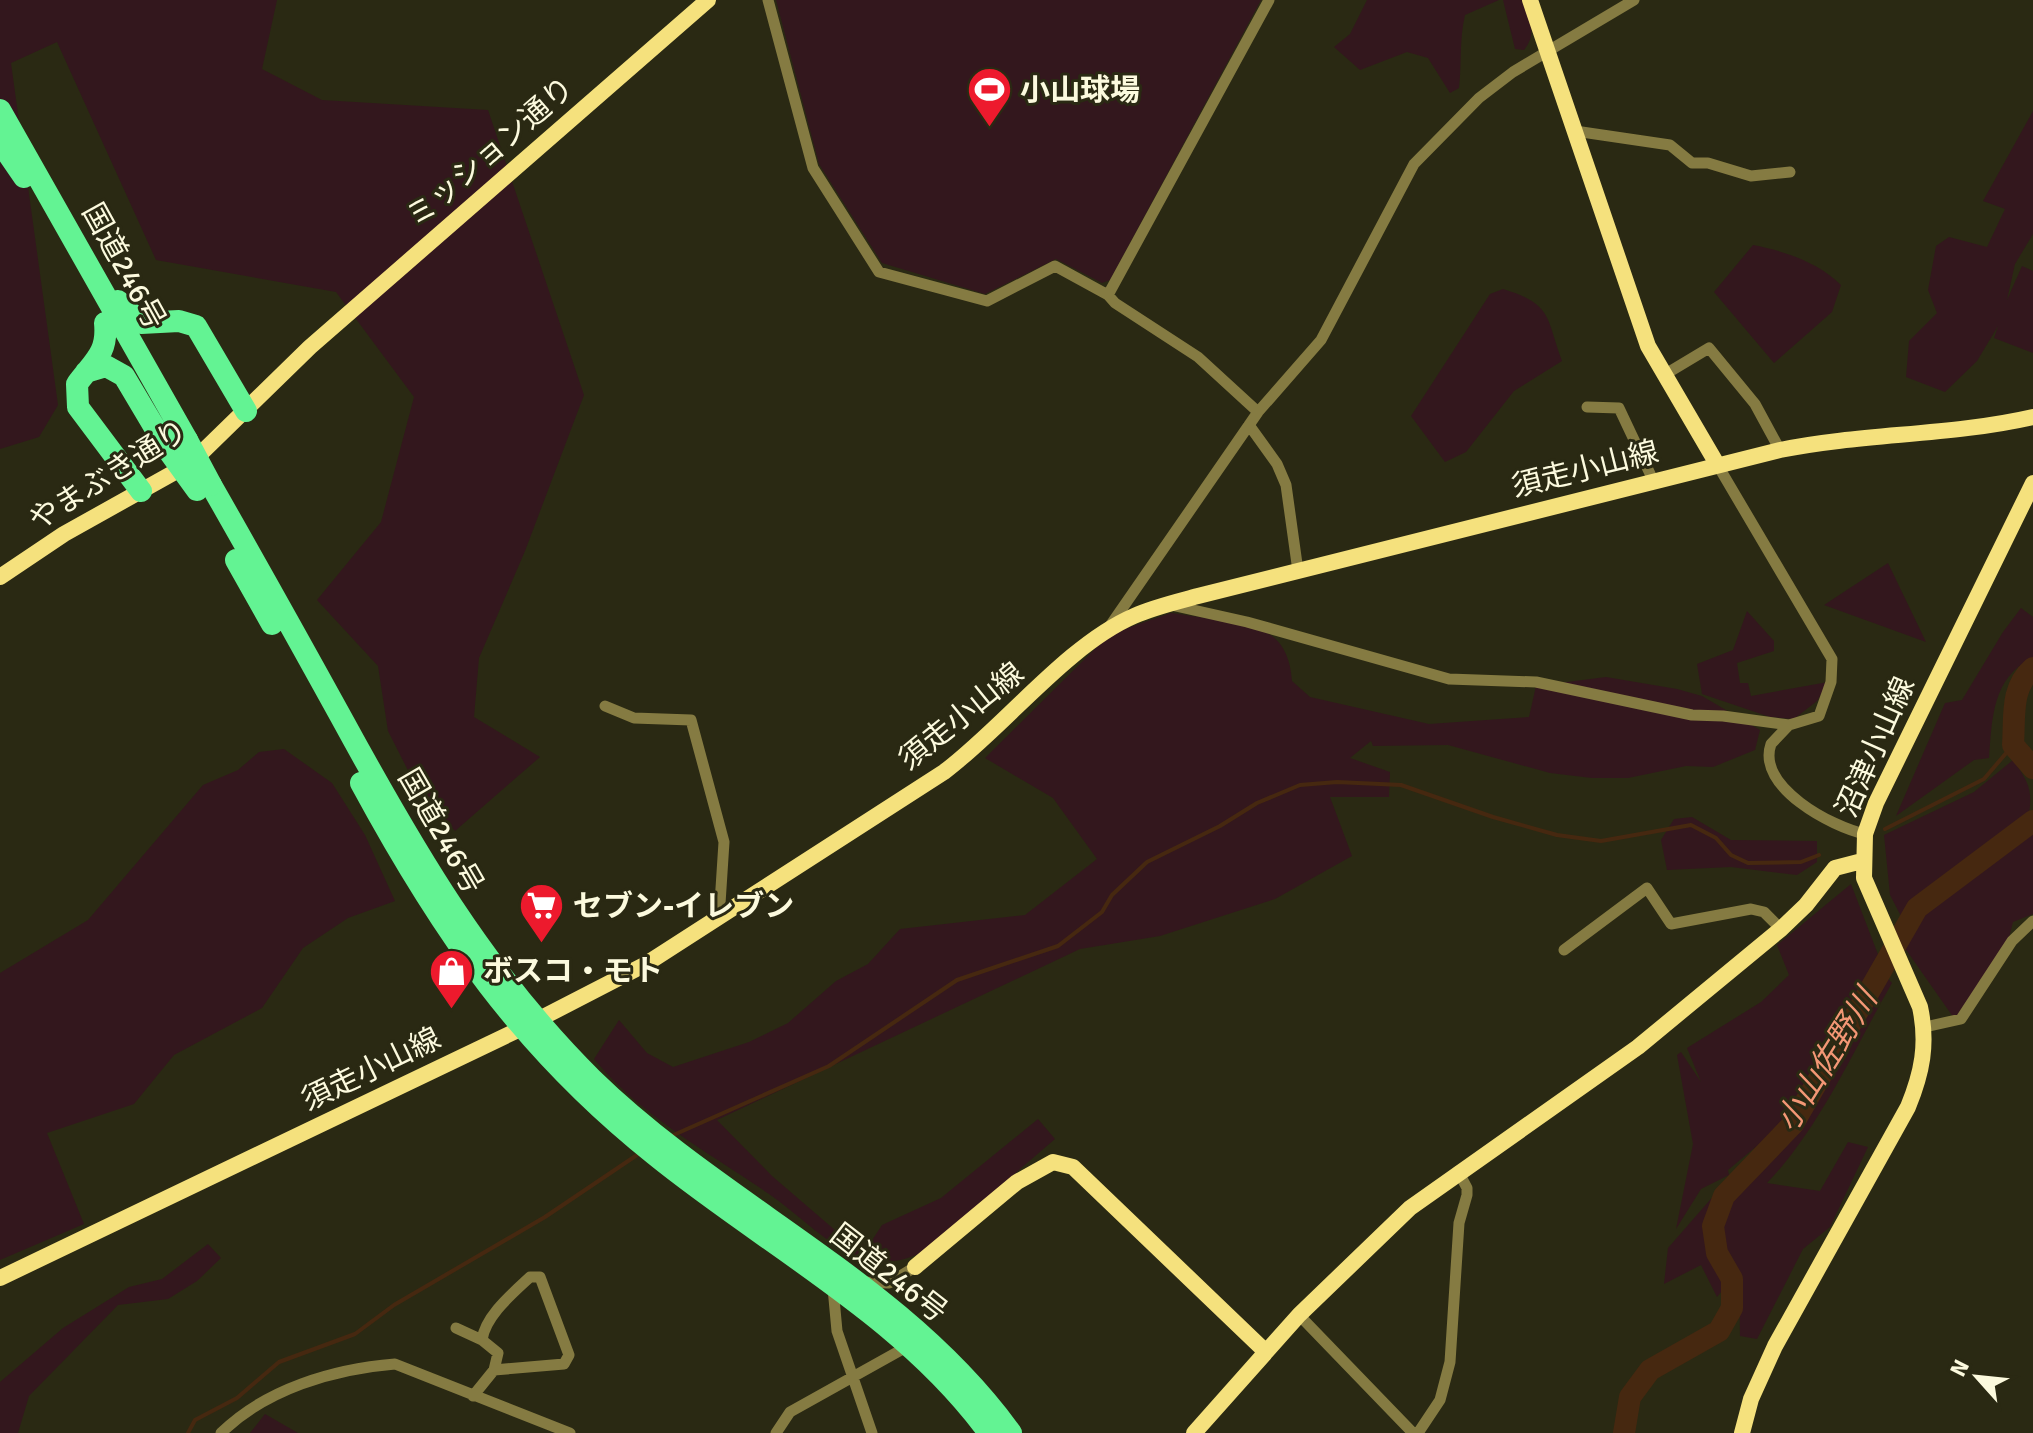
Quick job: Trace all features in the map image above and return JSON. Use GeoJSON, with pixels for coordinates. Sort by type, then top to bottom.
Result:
{"type":"FeatureCollection","features":[{"type":"Feature","properties":{"kind":"highway","name":"国道246号"},"geometry":{"type":"LineString","coordinates":[[0,110],[156,384],[177,446]]}},
{"type":"Feature","properties":{"kind":"highway","name":"国道246号"},"geometry":{"type":"LineString","coordinates":[[0,142],[26,180],[105,323],[204,487],[405,866],[454,942],[529,1025],[623,1119],[843,1284],[932,1344],[981,1391],[1011,1433]]}},
{"type":"Feature","properties":{"kind":"highway"},"geometry":{"type":"LineString","coordinates":[[93,271],[135,320],[147,325],[173,322],[196,326],[246,411]]}},
{"type":"Feature","properties":{"kind":"highway"},"geometry":{"type":"LineString","coordinates":[[156,384],[154,342],[173,322]]}},
{"type":"Feature","properties":{"kind":"highway"},"geometry":{"type":"LineString","coordinates":[[105,323],[107,342],[103,355],[86,372],[75,392],[78,407],[141,491]]}},
{"type":"Feature","properties":{"kind":"highway"},"geometry":{"type":"LineString","coordinates":[[86,372],[106,366],[124,376],[177,446]]}},
{"type":"Feature","properties":{"kind":"highway","name":"国道246号"},"geometry":{"type":"LineString","coordinates":[[843,1284],[949,1383],[989,1433]]}},
{"type":"Feature","properties":{"kind":"main road","name":"ミッション通り"},"geometry":{"type":"LineString","coordinates":[[310,347],[708,0]]}},
{"type":"Feature","properties":{"kind":"main road"},"geometry":{"type":"LineString","coordinates":[[1530,0],[1648,346],[1717,464]]}},
{"type":"Feature","properties":{"kind":"main road","name":"やまぶき通り"},"geometry":{"type":"LineString","coordinates":[[0,577],[64,534],[191,463],[310,347]]}},
{"type":"Feature","properties":{"kind":"main road","name":"須走小山線"},"geometry":{"type":"LineString","coordinates":[[0,1278],[529,1025],[646,964],[719,920],[944,772],[1108,630],[1167,604],[1780,450],[1831,440],[2000,424],[2033,417]]}},
{"type":"Feature","properties":{"kind":"main road","name":"沼津小山線"},"geometry":{"type":"LineString","coordinates":[[1742,1433],[1751,1399],[1775,1346],[1908,1107],[1921,1071],[1925,1027],[1907,975],[1876,911],[1862,861],[1865,834],[1883,789],[2033,483]]}},
{"type":"Feature","properties":{"kind":"main road"},"geometry":{"type":"LineString","coordinates":[[1194,1433],[1299,1315],[1379,1235],[1458,1171],[1638,1047],[1781,929],[1806,905],[1835,868],[1862,861]]}},
{"type":"Feature","properties":{"kind":"main road"},"geometry":{"type":"LineString","coordinates":[[915,1267],[1017,1182],[1053,1162],[1073,1167],[1266,1352]]}},
{"type":"Feature","properties":{"kind":"street"},"geometry":{"type":"LineString","coordinates":[[768,0],[813,168],[879,272],[987,301],[1055,266],[1108,295],[1115,303],[1198,357],[1258,412]]}},
{"type":"Feature","properties":{"kind":"street"},"geometry":{"type":"LineString","coordinates":[[1108,295],[1269,0]]}},
{"type":"Feature","properties":{"kind":"street"},"geometry":{"type":"LineString","coordinates":[[1108,630],[1258,412],[1321,340],[1414,164],[1479,98],[1546,49],[1634,0]]}},
{"type":"Feature","properties":{"kind":"street"},"geometry":{"type":"LineString","coordinates":[[1575,131],[1670,145],[1692,163],[1708,163],[1751,176],[1790,172]]}},
{"type":"Feature","properties":{"kind":"street"},"geometry":{"type":"LineString","coordinates":[[1664,375],[1709,348],[1755,404],[1780,450]]}},
{"type":"Feature","properties":{"kind":"street"},"geometry":{"type":"LineString","coordinates":[[1587,407],[1619,408],[1653,480]]}},
{"type":"Feature","properties":{"kind":"street"},"geometry":{"type":"LineString","coordinates":[[1249,425],[1277,464],[1286,485],[1298,571]]}},
{"type":"Feature","properties":{"kind":"street"},"geometry":{"type":"LineString","coordinates":[[1167,604],[1247,622],[1449,679],[1536,682],[1692,715],[1789,725],[1819,716],[1831,682],[1832,659],[1717,464]]}},
{"type":"Feature","properties":{"kind":"street"},"geometry":{"type":"LineString","coordinates":[[605,706],[634,718],[691,720],[724,842],[719,920]]}},
{"type":"Feature","properties":{"kind":"street"},"geometry":{"type":"LineString","coordinates":[[1789,725],[1769,750],[1773,772],[1780,783],[1794,800],[1840,829],[1865,834]]}},
{"type":"Feature","properties":{"kind":"street"},"geometry":{"type":"LineString","coordinates":[[1564,950],[1647,888],[1671,924],[1751,909],[1764,912],[1781,929]]}},
{"type":"Feature","properties":{"kind":"street"},"geometry":{"type":"LineString","coordinates":[[1925,1027],[1961,1019],[2012,941],[2033,921]]}},
{"type":"Feature","properties":{"kind":"street"},"geometry":{"type":"LineString","coordinates":[[1299,1315],[1416,1433],[1440,1400],[1450,1362],[1459,1223],[1467,1195],[1467,1188],[1458,1171]]}},
{"type":"Feature","properties":{"kind":"street"},"geometry":{"type":"LineString","coordinates":[[872,1433],[837,1331],[843,1284],[889,1283],[915,1267]]}},
{"type":"Feature","properties":{"kind":"street"},"geometry":{"type":"LineString","coordinates":[[482,1340],[483,1330],[512,1293],[530,1277],[540,1277],[569,1355],[564,1364],[494,1370]]}},
{"type":"Feature","properties":{"kind":"street"},"geometry":{"type":"LineString","coordinates":[[456,1328],[482,1340],[498,1353],[494,1370],[473,1396]]}},
{"type":"Feature","properties":{"kind":"street"},"geometry":{"type":"LineString","coordinates":[[776,1433],[790,1412],[910,1345]]}},
{"type":"Feature","properties":{"kind":"street"},"geometry":{"type":"LineString","coordinates":[[221,1433],[264,1399],[364,1366],[395,1364],[570,1433]]}},
{"type":"Feature","properties":{"kind":"shaded area"},"geometry":{"type":"Polygon","coordinates":[[[0,0],[277,0],[262,69],[322,100],[488,110],[584,395],[525,551],[479,658],[474,717],[540,757],[455,831],[419,792],[388,731],[378,666],[317,600],[381,522],[414,397],[336,292],[156,260],[57,42],[11,63],[58,405],[39,437],[0,449],[0,0]]]}},
{"type":"Feature","properties":{"kind":"shaded area"},"geometry":{"type":"Polygon","coordinates":[[[776,0],[1261,0],[1110,280],[1102,283],[1056,259],[985,294],[882,263],[819,164],[776,0]]]}},
{"type":"Feature","properties":{"kind":"shaded area"},"geometry":{"type":"Polygon","coordinates":[[[1367,0],[1499,0],[1465,15],[1459,88],[1450,93],[1428,58],[1407,52],[1360,70],[1334,47],[1350,34],[1367,0]]]}},
{"type":"Feature","properties":{"kind":"shaded area"},"geometry":{"type":"Polygon","coordinates":[[[1503,0],[1522,0],[1531,32],[1524,50],[1515,49],[1503,0]]]}},
{"type":"Feature","properties":{"kind":"shaded area"},"geometry":{"type":"Polygon","coordinates":[[[2033,111],[2033,234],[2015,264],[2007,300],[2022,266],[2033,271],[2033,353],[1994,338],[1998,326],[1977,361],[1945,392],[1906,377],[1909,341],[1937,313],[1928,290],[1936,246],[1949,237],[1987,247],[2005,209],[1983,201],[2033,111]]]}},
{"type":"Feature","properties":{"kind":"shaded area"},"geometry":{"type":"Polygon","coordinates":[[[1753,245],[1801,259],[1841,285],[1832,312],[1774,363],[1714,292],[1753,245]]]}},
{"type":"Feature","properties":{"kind":"shaded area"},"geometry":{"type":"Polygon","coordinates":[[[1503,289],[1531,301],[1545,314],[1562,361],[1514,391],[1466,452],[1445,462],[1411,416],[1490,294],[1503,289]]]}},
{"type":"Feature","properties":{"kind":"shaded area"},"geometry":{"type":"Polygon","coordinates":[[[1888,563],[1926,642],[1824,605],[1888,563]]]}},
{"type":"Feature","properties":{"kind":"shaded area"},"geometry":{"type":"Polygon","coordinates":[[[2021,608],[2033,617],[2033,658],[2019,666],[2002,688],[1993,714],[1989,758],[1974,760],[1896,816],[1945,703],[1962,700],[2021,608]]]}},
{"type":"Feature","properties":{"kind":"shaded area"},"geometry":{"type":"Polygon","coordinates":[[[1747,611],[1774,641],[1774,651],[1737,663],[1740,683],[1748,683],[1751,696],[1828,682],[1817,701],[1794,719],[1770,717],[1702,694],[1697,664],[1733,650],[1747,611]]]}},
{"type":"Feature","properties":{"kind":"shaded area"},"geometry":{"type":"Polygon","coordinates":[[[1171,613],[1239,624],[1272,636],[1287,656],[1292,681],[1310,697],[1429,724],[1529,717],[1536,686],[1606,677],[1702,696],[1760,730],[1755,750],[1713,767],[1686,766],[1628,778],[1550,773],[1448,745],[1373,746],[1371,741],[1350,758],[1390,772],[1389,797],[1330,797],[1352,856],[1275,899],[1160,936],[1080,949],[717,1120],[772,1176],[857,1249],[861,1243],[867,1248],[882,1225],[941,1198],[1038,1119],[1055,1139],[925,1251],[901,1260],[868,1260],[838,1247],[769,1194],[654,1116],[594,1059],[619,1020],[647,1053],[673,1067],[749,1042],[788,1023],[836,981],[868,964],[900,929],[1025,915],[1097,859],[1053,798],[985,758],[1110,634],[1171,613]]]}},
{"type":"Feature","properties":{"kind":"shaded area"},"geometry":{"type":"Polygon","coordinates":[[[284,749],[332,783],[365,835],[395,901],[348,918],[303,948],[262,1008],[174,1055],[134,1104],[47,1133],[84,1224],[0,1260],[0,973],[88,920],[203,785],[238,770],[259,752],[284,749]]]}},
{"type":"Feature","properties":{"kind":"shaded area"},"geometry":{"type":"Polygon","coordinates":[[[2013,760],[2029,790],[2027,826],[1921,894],[1903,920],[1890,895],[1884,835],[1974,792],[2013,760]]]}},
{"type":"Feature","properties":{"kind":"shaded area"},"geometry":{"type":"Polygon","coordinates":[[[1692,817],[1731,840],[1817,841],[1817,862],[1797,875],[1731,867],[1667,870],[1661,840],[1674,819],[1692,817]]]}},
{"type":"Feature","properties":{"kind":"shaded area"},"geometry":{"type":"Polygon","coordinates":[[[2033,828],[2033,914],[2013,922],[2005,953],[1956,1021],[1902,944],[1917,908],[1955,878],[2033,828]]]}},
{"type":"Feature","properties":{"kind":"shaded area"},"geometry":{"type":"Polygon","coordinates":[[[1851,884],[1879,957],[1828,1049],[1877,966],[1892,983],[1820,1113],[1767,1183],[1820,1191],[1848,1142],[1868,1147],[1830,1227],[1803,1249],[1757,1339],[1740,1336],[1739,1270],[1717,1297],[1701,1265],[1664,1284],[1668,1248],[1758,1145],[1728,1170],[1729,1175],[1701,1189],[1676,1229],[1693,1144],[1677,1055],[1681,1052],[1701,1082],[1687,1048],[1761,1002],[1789,975],[1777,945],[1851,884]]]}},
{"type":"Feature","properties":{"kind":"shaded area"},"geometry":{"type":"Polygon","coordinates":[[[208,1244],[221,1258],[197,1281],[168,1299],[118,1305],[29,1396],[18,1433],[0,1433],[0,1382],[63,1328],[129,1287],[162,1279],[208,1244]]]}},
{"type":"Feature","properties":{"kind":"shaded area"},"geometry":{"type":"Polygon","coordinates":[[[265,1414],[298,1433],[250,1433],[265,1414]]]}},
{"type":"Feature","properties":{"kind":"waterway","name":"小山佐野川"},"geometry":{"type":"LineString","coordinates":[[2033,668],[2020,684],[2017,694],[2013,745],[2033,768]]}},
{"type":"Feature","properties":{"kind":"waterway"},"geometry":{"type":"LineString","coordinates":[[1885,829],[1984,779],[2013,745]]}},
{"type":"Feature","properties":{"kind":"waterway"},"geometry":{"type":"LineString","coordinates":[[669,1137],[829,1066],[957,980],[1058,946],[1102,912],[1112,895],[1147,862],[1220,826],[1257,803],[1300,785],[1337,782],[1401,785],[1557,835],[1601,841],[1691,825],[1716,838],[1731,855],[1748,863],[1801,862],[1819,855]]}},
{"type":"Feature","properties":{"kind":"waterway","name":"小山佐野川"},"geometry":{"type":"LineString","coordinates":[[1624,1433],[1630,1397],[1650,1370],[1719,1331],[1732,1308],[1732,1279],[1717,1253],[1713,1226],[1724,1196],[1793,1124],[1917,908],[2033,821]]}},
{"type":"Feature","properties":{"kind":"waterway"},"geometry":{"type":"LineString","coordinates":[[188,1433],[195,1420],[237,1398],[279,1362],[355,1334],[394,1305],[545,1217],[640,1153]]}},
{"type":"Feature","properties":{"kind":"place","name":"小山球場"},"geometry":{"type":"Point","coordinates":[989,129]}},
{"type":"Feature","properties":{"kind":"place","name":"セブン-イレブン"},"geometry":{"type":"Point","coordinates":[542,945]}},
{"type":"Feature","properties":{"kind":"place","name":"ボスコ・モト"},"geometry":{"type":"Point","coordinates":[452,1010]}}]}
